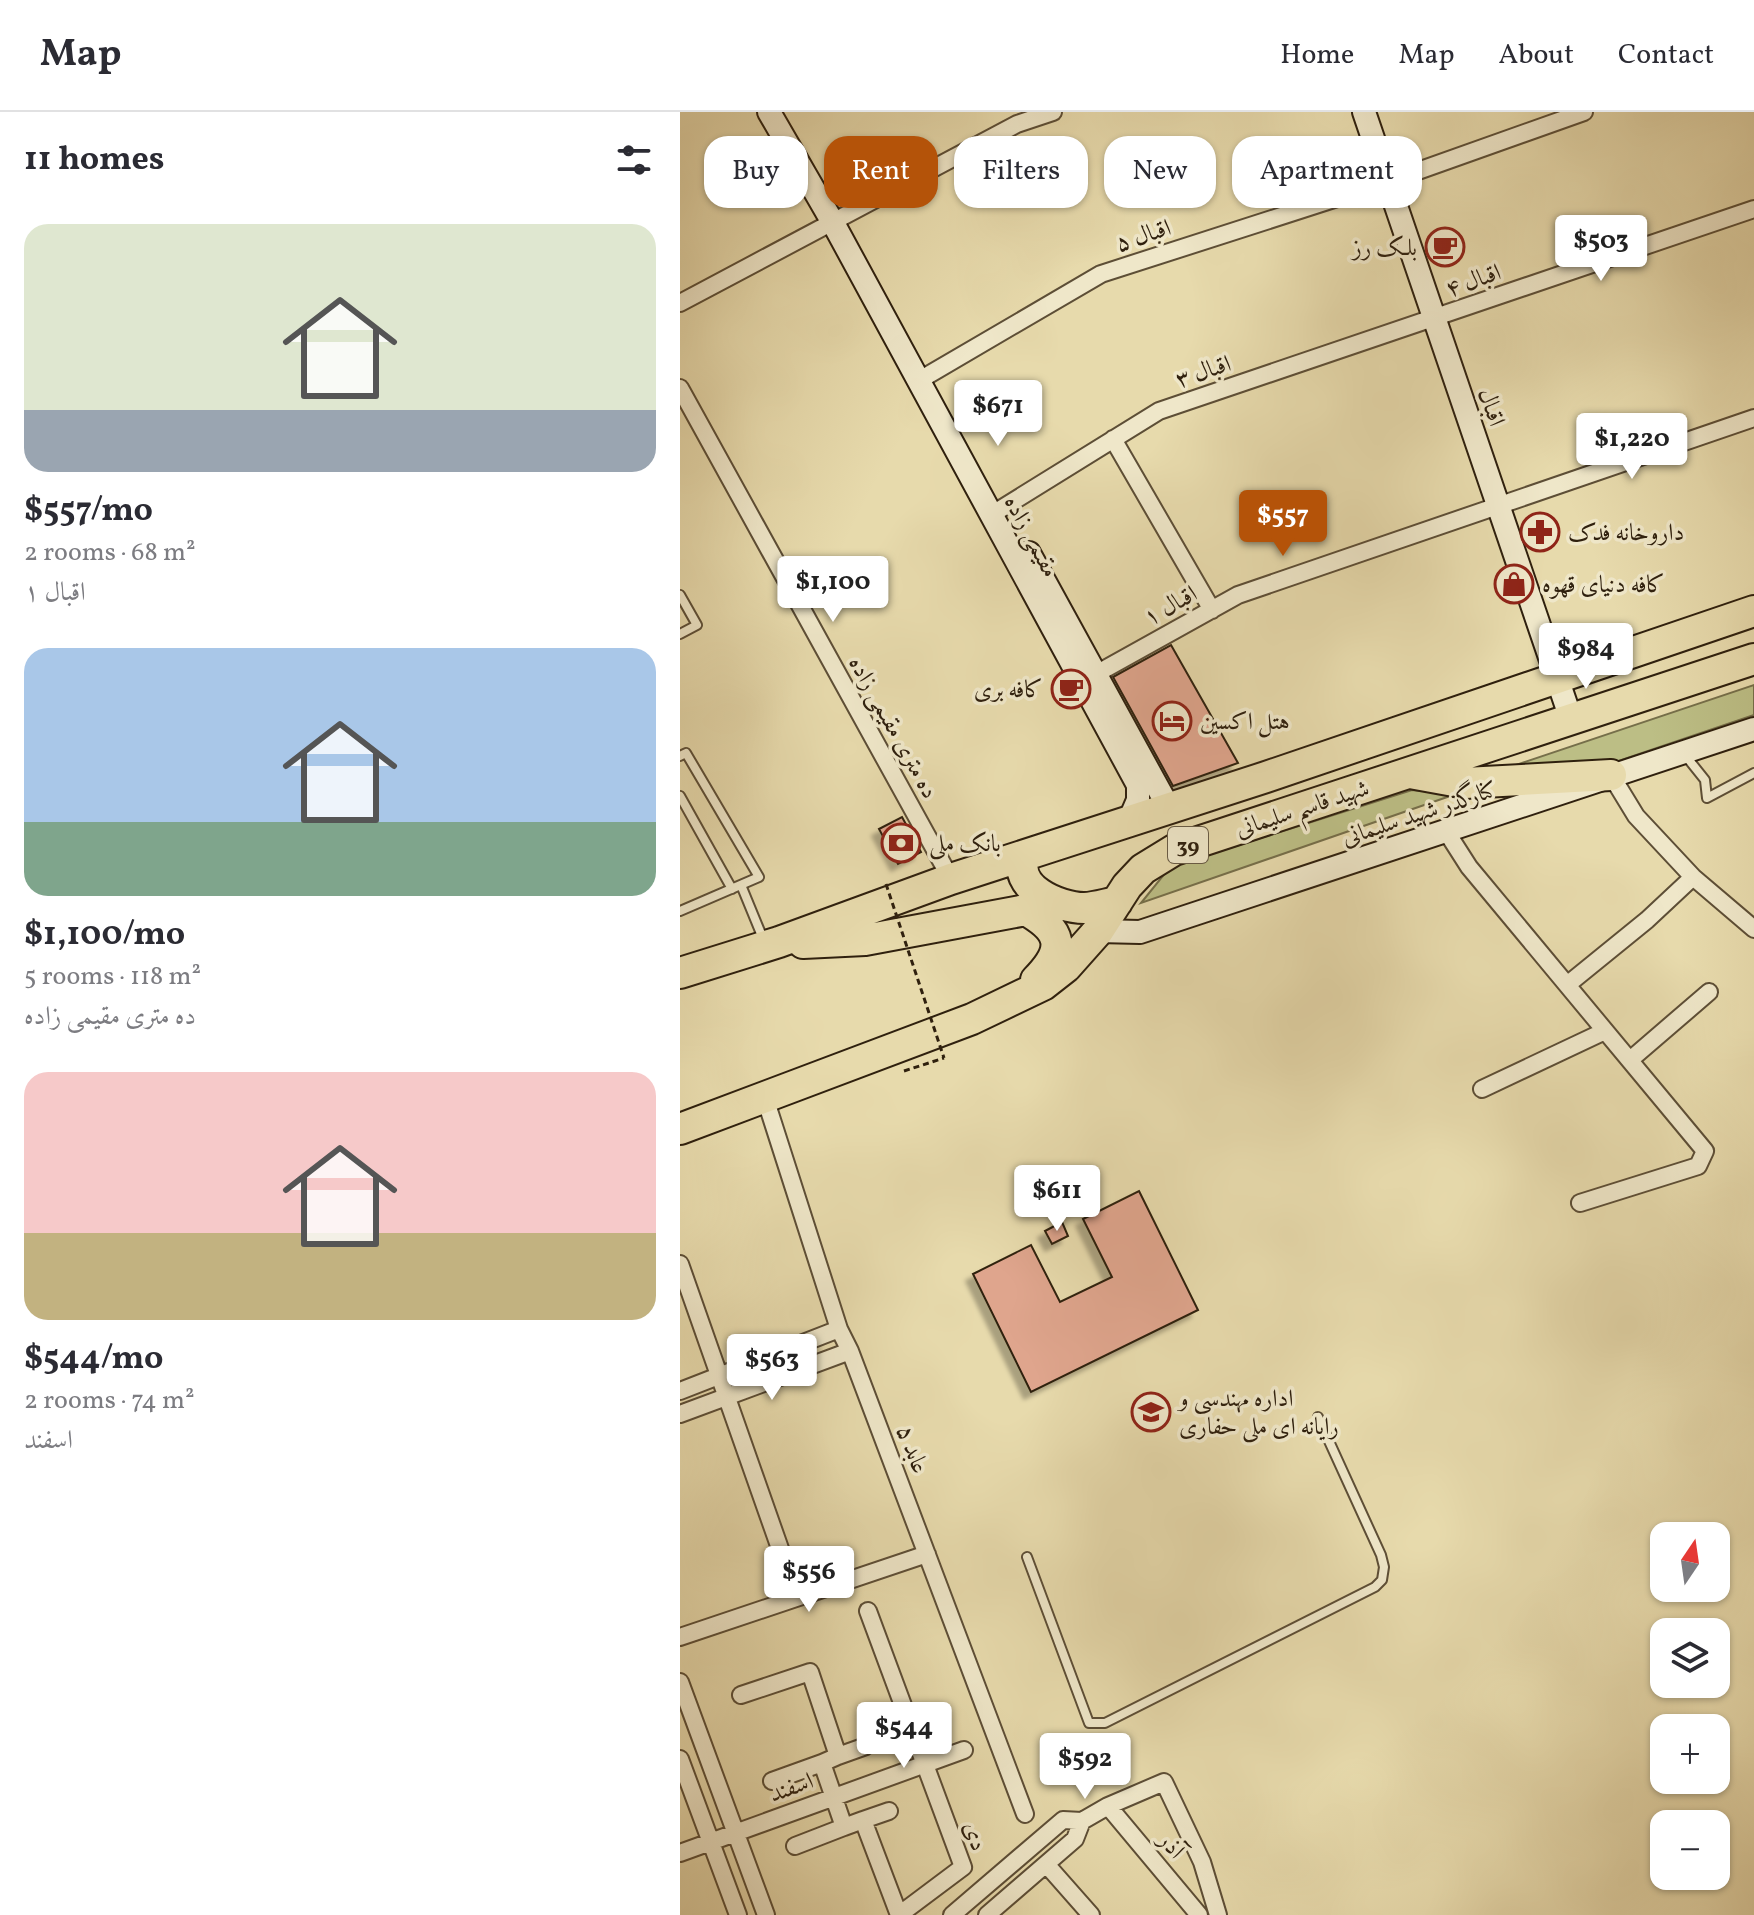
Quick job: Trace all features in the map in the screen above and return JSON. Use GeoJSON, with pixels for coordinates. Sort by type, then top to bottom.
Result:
{"type":"FeatureCollection","features":[{"type":"Feature","properties":{"kind":"highway","name":"شهید قاسم سلیمانی"},"geometry":{"type":"LineString","coordinates":[[680,973],[773,944],[951,879],[1754,611]]}},
{"type":"Feature","properties":{"kind":"highway","name":"شهید قاسم سلیمانی"},"geometry":{"type":"LineString","coordinates":[[680,1129],[972,1019],[1043,985],[1066,967],[1098,931],[1143,869],[1174,850],[1754,659]]}},
{"type":"Feature","properties":{"kind":"highway"},"geometry":{"type":"LineString","coordinates":[[1408,773],[1465,783],[1611,775]]}},
{"type":"Feature","properties":{"kind":"highway"},"geometry":{"type":"LineString","coordinates":[[1025,855],[1022,863],[1025,879],[1045,897],[1084,908],[1117,902]]}},
{"type":"Feature","properties":{"kind":"highway"},"geometry":{"type":"LineString","coordinates":[[773,944],[865,940],[1026,910],[1042,919],[1055,932],[1057,943],[1053,957],[1039,977],[1016,996]]}},
{"type":"Feature","properties":{"kind":"main road"},"geometry":{"type":"LineString","coordinates":[[769,112],[838,218]]}},
{"type":"Feature","properties":{"kind":"main road"},"geometry":{"type":"LineString","coordinates":[[785,112],[838,218],[1089,678],[1169,808]]}},
{"type":"Feature","properties":{"kind":"main road","name":"اقبال"},"geometry":{"type":"LineString","coordinates":[[1364,112],[1372,136]]}},
{"type":"Feature","properties":{"kind":"main road","name":"اقبال"},"geometry":{"type":"LineString","coordinates":[[1396,208],[1571,719]]}},
{"type":"Feature","properties":{"kind":"main road"},"geometry":{"type":"LineString","coordinates":[[1089,678],[1138,785],[1138,800],[1129,821]]}},
{"type":"Feature","properties":{"kind":"main road","name":"کنارگذر شهید سلیمانی"},"geometry":{"type":"LineString","coordinates":[[1098,931],[1140,932],[1754,729]]}},
{"type":"Feature","properties":{"kind":"street"},"geometry":{"type":"LineString","coordinates":[[680,303],[1017,124],[1053,112]]}},
{"type":"Feature","properties":{"kind":"street","name":"اقبال ۵"},"geometry":{"type":"LineString","coordinates":[[1422,170],[1584,112]]}},
{"type":"Feature","properties":{"kind":"street","name":"اقبال ۵"},"geometry":{"type":"LineString","coordinates":[[925,378],[1101,274],[1306,208]]}},
{"type":"Feature","properties":{"kind":"street","name":"اقبال ۴"},"geometry":{"type":"LineString","coordinates":[[1434,319],[1754,209]]}},
{"type":"Feature","properties":{"kind":"street","name":"اقبال ۳"},"geometry":{"type":"LineString","coordinates":[[998,512],[1159,411],[1434,319]]}},
{"type":"Feature","properties":{"kind":"street","name":"ده متری مقیمی زاده"},"geometry":{"type":"LineString","coordinates":[[680,388],[951,879]]}},
{"type":"Feature","properties":{"kind":"street","name":"اقبال ۱"},"geometry":{"type":"LineString","coordinates":[[1089,678],[1238,595],[1754,418]]}},
{"type":"Feature","properties":{"kind":"street"},"geometry":{"type":"LineString","coordinates":[[1113,439],[1212,610]]}},
{"type":"Feature","properties":{"kind":"street"},"geometry":{"type":"LineString","coordinates":[[1611,775],[1636,816],[1693,877],[1754,929]]}},
{"type":"Feature","properties":{"kind":"street"},"geometry":{"type":"LineString","coordinates":[[1446,831],[1469,867],[1705,1151],[1698,1166],[1580,1203]]}},
{"type":"Feature","properties":{"kind":"street"},"geometry":{"type":"LineString","coordinates":[[1567,985],[1647,920],[1693,877]]}},
{"type":"Feature","properties":{"kind":"street"},"geometry":{"type":"LineString","coordinates":[[1630,1060],[1709,992]]}},
{"type":"Feature","properties":{"kind":"street"},"geometry":{"type":"LineString","coordinates":[[1482,1089],[1605,1031]]}},
{"type":"Feature","properties":{"kind":"street","name":"عابد ۵"},"geometry":{"type":"LineString","coordinates":[[765,1098],[839,1329],[1025,1814]]}},
{"type":"Feature","properties":{"kind":"street"},"geometry":{"type":"LineString","coordinates":[[680,1264],[797,1597]]}},
{"type":"Feature","properties":{"kind":"street"},"geometry":{"type":"LineString","coordinates":[[680,1391],[839,1329]]}},
{"type":"Feature","properties":{"kind":"street"},"geometry":{"type":"LineString","coordinates":[[680,1414],[850,1351]]}},
{"type":"Feature","properties":{"kind":"street"},"geometry":{"type":"LineString","coordinates":[[680,1637],[927,1554]]}},
{"type":"Feature","properties":{"kind":"street","name":"دی"},"geometry":{"type":"LineString","coordinates":[[868,1611],[963,1867],[899,1915]]}},
{"type":"Feature","properties":{"kind":"street"},"geometry":{"type":"LineString","coordinates":[[741,1695],[810,1672],[838,1756]]}},
{"type":"Feature","properties":{"kind":"street"},"geometry":{"type":"LineString","coordinates":[[680,1682],[766,1915]]}},
{"type":"Feature","properties":{"kind":"street"},"geometry":{"type":"LineString","coordinates":[[772,1781],[866,1746]]}},
{"type":"Feature","properties":{"kind":"street","name":"اسفند"},"geometry":{"type":"LineString","coordinates":[[680,1853],[964,1750]]}},
{"type":"Feature","properties":{"kind":"street"},"geometry":{"type":"LineString","coordinates":[[680,1759],[738,1915]]}},
{"type":"Feature","properties":{"kind":"street"},"geometry":{"type":"LineString","coordinates":[[822,1763],[844,1827]]}},
{"type":"Feature","properties":{"kind":"street"},"geometry":{"type":"LineString","coordinates":[[952,1915],[1063,1820],[1082,1821],[1164,1782],[1202,1862],[1218,1915]]}},
{"type":"Feature","properties":{"kind":"street","name":"آذر"},"geometry":{"type":"LineString","coordinates":[[1108,1806],[1199,1915]]}},
{"type":"Feature","properties":{"kind":"street"},"geometry":{"type":"LineString","coordinates":[[795,1846],[889,1811]]}},
{"type":"Feature","properties":{"kind":"street"},"geometry":{"type":"LineString","coordinates":[[863,1820],[899,1915]]}},
{"type":"Feature","properties":{"kind":"street"},"geometry":{"type":"LineString","coordinates":[[991,1914],[1075,1839],[1082,1821]]}},
{"type":"Feature","properties":{"kind":"street"},"geometry":{"type":"LineString","coordinates":[[1046,1864],[1091,1915]]}},
{"type":"Feature","properties":{"kind":"lane"},"geometry":{"type":"LineString","coordinates":[[680,595],[697,625],[680,634]]}},
{"type":"Feature","properties":{"kind":"lane"},"geometry":{"type":"LineString","coordinates":[[1754,729],[1754,742]]}},
{"type":"Feature","properties":{"kind":"lane"},"geometry":{"type":"LineString","coordinates":[[1682,752],[1705,780],[1707,798],[1754,773]]}},
{"type":"Feature","properties":{"kind":"lane"},"geometry":{"type":"LineString","coordinates":[[680,756],[686,753],[759,877],[680,911]]}},
{"type":"Feature","properties":{"kind":"lane"},"geometry":{"type":"LineString","coordinates":[[680,796],[773,944]]}},
{"type":"Feature","properties":{"kind":"lane"},"geometry":{"type":"LineString","coordinates":[[1027,1557],[1089,1723],[1105,1723],[1375,1587],[1382,1580],[1384,1567],[1381,1555],[1318,1417]]}},
{"type":"Feature","properties":{"kind":"path"},"geometry":{"type":"LineString","coordinates":[[886,884],[944,1058],[927,1063]]}},
{"type":"Feature","properties":{"kind":"green space"},"geometry":{"type":"Polygon","coordinates":[[[1754,685],[1754,715],[1583,773],[1501,770],[1754,685]]]}},
{"type":"Feature","properties":{"kind":"green space"},"geometry":{"type":"Polygon","coordinates":[[[1412,790],[1456,794],[1141,903],[1170,867],[1412,790]]]}},
{"type":"Feature","properties":{"kind":"building","name":"هتل اکسین"},"geometry":{"type":"Polygon","coordinates":[[[1171,645],[1238,763],[1173,786],[1113,677],[1171,645]]]}},
{"type":"Feature","properties":{"kind":"building"},"geometry":{"type":"Polygon","coordinates":[[[902,817],[921,852],[898,864],[879,829],[902,817]]]}},
{"type":"Feature","properties":{"kind":"building"},"geometry":{"type":"Polygon","coordinates":[[[1139,1191],[1198,1310],[1031,1392],[973,1274],[1031,1245],[1060,1302],[1112,1277],[1083,1219],[1139,1191]]]}},
{"type":"Feature","properties":{"kind":"building"},"geometry":{"type":"Polygon","coordinates":[[[1062,1222],[1068,1236],[1052,1244],[1045,1231],[1062,1222]]]}},
{"type":"Feature","properties":{"kind":"place","name":"بلک رز"},"geometry":{"type":"Point","coordinates":[1445,247]}},
{"type":"Feature","properties":{"kind":"place","name":"داروخانه فدک"},"geometry":{"type":"Point","coordinates":[1540,532]}},
{"type":"Feature","properties":{"kind":"place","name":"کافه دنیای قهوه"},"geometry":{"type":"Point","coordinates":[1514,584]}},
{"type":"Feature","properties":{"kind":"place","name":"کافه بری"},"geometry":{"type":"Point","coordinates":[1071,689]}},
{"type":"Feature","properties":{"kind":"place","name":"هتل اکسین"},"geometry":{"type":"Point","coordinates":[1172,721]}},
{"type":"Feature","properties":{"kind":"place","name":"بانک ملی"},"geometry":{"type":"Point","coordinates":[901,843]}},
{"type":"Feature","properties":{"kind":"place","name":"اداره مهندسی و رایانه ای ملی حفاری"},"geometry":{"type":"Point","coordinates":[1151,1412]}}]}
